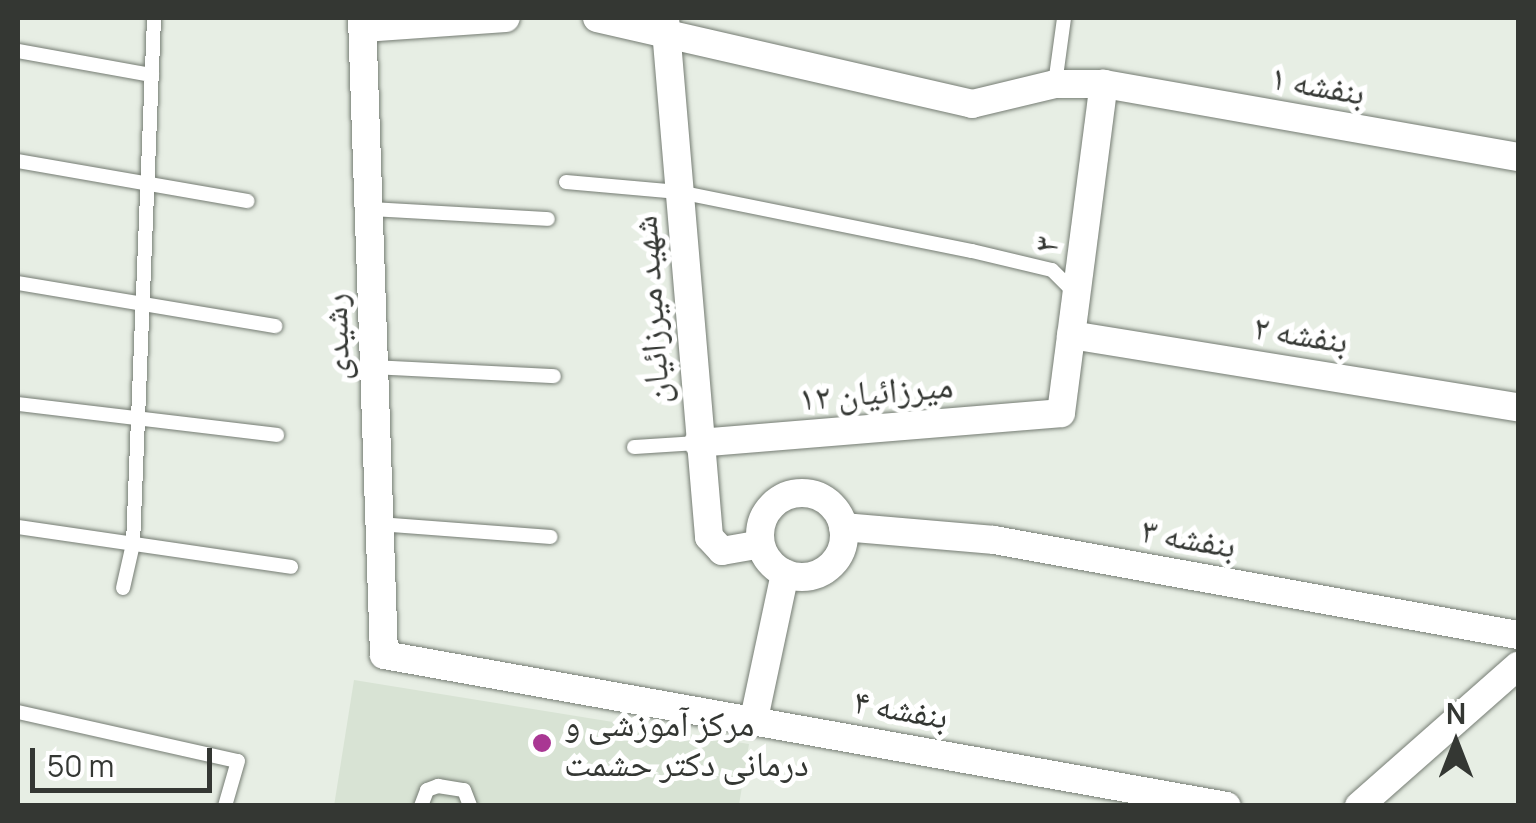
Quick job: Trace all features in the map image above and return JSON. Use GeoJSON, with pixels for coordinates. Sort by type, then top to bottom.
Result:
{"type":"FeatureCollection","features":[{"type":"Feature","properties":{"kind":"street"},"geometry":{"type":"LineString","coordinates":[[362,23],[506,18]]}},
{"type":"Feature","properties":{"kind":"street","name":"بنفشه ۱"},"geometry":{"type":"LineString","coordinates":[[597,18],[666,24],[972,104],[1054,84],[1104,84],[1518,158]]}},
{"type":"Feature","properties":{"kind":"street","name":"رشیدی"},"geometry":{"type":"LineString","coordinates":[[362,23],[384,655]]}},
{"type":"Feature","properties":{"kind":"street","name":"شهید میرزائیان"},"geometry":{"type":"LineString","coordinates":[[666,24],[698,443],[710,544],[732,551],[760,544]]}},
{"type":"Feature","properties":{"kind":"street","name":"۳"},"geometry":{"type":"LineString","coordinates":[[1061,413],[1104,84]]}},
{"type":"Feature","properties":{"kind":"street","name":"بنفشه ۲"},"geometry":{"type":"LineString","coordinates":[[1071,334],[1518,407]]}},
{"type":"Feature","properties":{"kind":"street","name":"میرزائیان ۱۲"},"geometry":{"type":"LineString","coordinates":[[698,443],[1061,413]]}},
{"type":"Feature","properties":{"kind":"street"},"geometry":{"type":"LineString","coordinates":[[794,494],[826,500],[844,527],[840,553],[828,568],[804,578],[784,573],[760,544],[766,512],[794,494]]}},
{"type":"Feature","properties":{"kind":"street","name":"بنفشه ۳"},"geometry":{"type":"LineString","coordinates":[[844,527],[994,540],[1518,635]]}},
{"type":"Feature","properties":{"kind":"street"},"geometry":{"type":"LineString","coordinates":[[754,719],[784,573]]}},
{"type":"Feature","properties":{"kind":"street","name":"بنفشه ۴"},"geometry":{"type":"LineString","coordinates":[[384,655],[1227,806]]}},
{"type":"Feature","properties":{"kind":"street"},"geometry":{"type":"LineString","coordinates":[[1359,806],[1518,666]]}},
{"type":"Feature","properties":{"kind":"lane"},"geometry":{"type":"LineString","coordinates":[[123,588],[133,544],[154,18]]}},
{"type":"Feature","properties":{"kind":"lane"},"geometry":{"type":"LineString","coordinates":[[1054,84],[1064,18]]}},
{"type":"Feature","properties":{"kind":"lane"},"geometry":{"type":"LineString","coordinates":[[18,51],[152,74]]}},
{"type":"Feature","properties":{"kind":"lane"},"geometry":{"type":"LineString","coordinates":[[18,161],[248,201]]}},
{"type":"Feature","properties":{"kind":"lane"},"geometry":{"type":"LineString","coordinates":[[566,182],[679,192],[1052,270],[1076,295]]}},
{"type":"Feature","properties":{"kind":"lane"},"geometry":{"type":"LineString","coordinates":[[368,210],[548,219]]}},
{"type":"Feature","properties":{"kind":"lane"},"geometry":{"type":"LineString","coordinates":[[18,283],[275,326]]}},
{"type":"Feature","properties":{"kind":"lane"},"geometry":{"type":"LineString","coordinates":[[374,367],[554,376]]}},
{"type":"Feature","properties":{"kind":"lane"},"geometry":{"type":"LineString","coordinates":[[18,404],[278,435]]}},
{"type":"Feature","properties":{"kind":"lane"},"geometry":{"type":"LineString","coordinates":[[634,446],[698,443]]}},
{"type":"Feature","properties":{"kind":"lane"},"geometry":{"type":"LineString","coordinates":[[379,524],[551,538]]}},
{"type":"Feature","properties":{"kind":"lane"},"geometry":{"type":"LineString","coordinates":[[18,526],[291,567]]}},
{"type":"Feature","properties":{"kind":"lane"},"geometry":{"type":"LineString","coordinates":[[18,712],[238,761],[224,806]]}},
{"type":"Feature","properties":{"kind":"lane"},"geometry":{"type":"LineString","coordinates":[[421,806],[426,790],[438,786],[464,790],[470,806]]}},
{"type":"Feature","properties":{"kind":"shaded area","name":"مرکز آموزشی و ‌درمانی دکتر حشمت"},"geometry":{"type":"Polygon","coordinates":[[[354,680],[749,744],[739,805],[334,806],[354,680]]]}},
{"type":"Feature","properties":{"kind":"place","name":"مرکز آموزشی و ‌درمانی دکتر حشمت"},"geometry":{"type":"Point","coordinates":[542,743]}}]}
